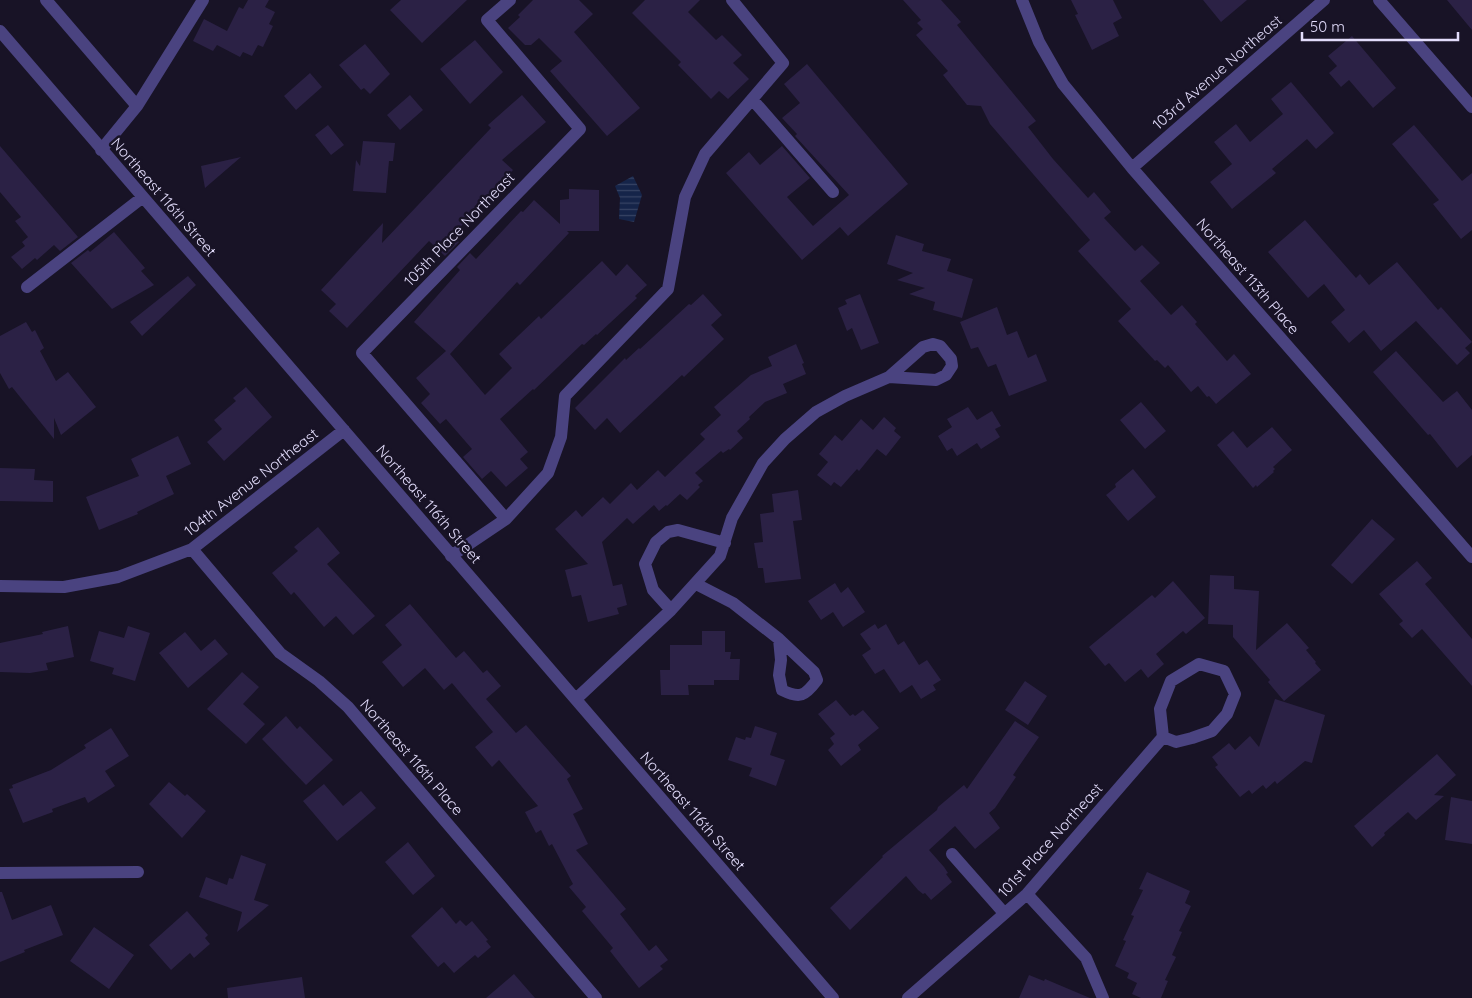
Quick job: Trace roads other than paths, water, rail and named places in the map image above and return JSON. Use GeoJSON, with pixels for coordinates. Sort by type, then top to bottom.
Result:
{"type":"FeatureCollection","features":[{"type":"Feature","properties":{"kind":"street"},"geometry":{"type":"LineString","coordinates":[[46,0],[136,106]]}},
{"type":"Feature","properties":{"kind":"street"},"geometry":{"type":"LineString","coordinates":[[102,150],[136,106],[203,0]]}},
{"type":"Feature","properties":{"kind":"street","name":"105th Place Northeast"},"geometry":{"type":"LineString","coordinates":[[506,519],[362,353],[580,128],[487,20],[510,0]]}},
{"type":"Feature","properties":{"kind":"street"},"geometry":{"type":"LineString","coordinates":[[451,556],[506,519],[548,472],[561,437],[565,396],[668,289],[685,197],[705,154],[783,63],[732,0]]}},
{"type":"Feature","properties":{"kind":"street","name":"Northeast 113th Place"},"geometry":{"type":"LineString","coordinates":[[1022,0],[1039,42],[1064,84],[1132,168],[1472,557]]}},
{"type":"Feature","properties":{"kind":"street","name":"103rd Avenue Northeast"},"geometry":{"type":"LineString","coordinates":[[1132,168],[1324,0]]}},
{"type":"Feature","properties":{"kind":"street"},"geometry":{"type":"LineString","coordinates":[[1379,0],[1472,108]]}},
{"type":"Feature","properties":{"kind":"street","name":"Northeast 116th Street"},"geometry":{"type":"LineString","coordinates":[[0,31],[833,998]]}},
{"type":"Feature","properties":{"kind":"street"},"geometry":{"type":"LineString","coordinates":[[752,99],[833,192]]}},
{"type":"Feature","properties":{"kind":"street"},"geometry":{"type":"LineString","coordinates":[[27,287],[143,197]]}},
{"type":"Feature","properties":{"kind":"street"},"geometry":{"type":"LineString","coordinates":[[576,699],[670,610],[720,556],[732,518],[763,463],[785,439],[816,412],[845,396],[889,377]]}},
{"type":"Feature","properties":{"kind":"street","name":"104th Avenue Northeast"},"geometry":{"type":"LineString","coordinates":[[0,586],[64,587],[118,576],[192,549],[344,430]]}},
{"type":"Feature","properties":{"kind":"street"},"geometry":{"type":"LineString","coordinates":[[670,610],[653,590],[645,564],[656,542],[668,532],[678,530],[725,543]]}},
{"type":"Feature","properties":{"kind":"street","name":"Northeast 116th Place"},"geometry":{"type":"LineString","coordinates":[[192,549],[280,653],[319,681],[348,707],[596,998]]}},
{"type":"Feature","properties":{"kind":"street"},"geometry":{"type":"LineString","coordinates":[[696,584],[733,602],[779,639]]}},
{"type":"Feature","properties":{"kind":"street"},"geometry":{"type":"LineString","coordinates":[[1198,664],[1224,671],[1235,694],[1228,714],[1212,731],[1176,742],[1163,737],[1160,709],[1171,681],[1198,664]]}},
{"type":"Feature","properties":{"kind":"street","name":"101st Place Northeast"},"geometry":{"type":"LineString","coordinates":[[908,998],[1027,894],[1163,737]]}},
{"type":"Feature","properties":{"kind":"street"},"geometry":{"type":"LineString","coordinates":[[952,854],[1004,913]]}},
{"type":"Feature","properties":{"kind":"street"},"geometry":{"type":"LineString","coordinates":[[0,873],[138,872]]}},
{"type":"Feature","properties":{"kind":"street"},"geometry":{"type":"LineString","coordinates":[[1027,894],[1086,958],[1103,998]]}},
{"type":"Feature","properties":{"kind":"water"},"geometry":{"type":"Polygon","coordinates":[[[633,176],[642,195],[634,222],[619,219],[620,198],[615,186],[633,176]]]}}]}
